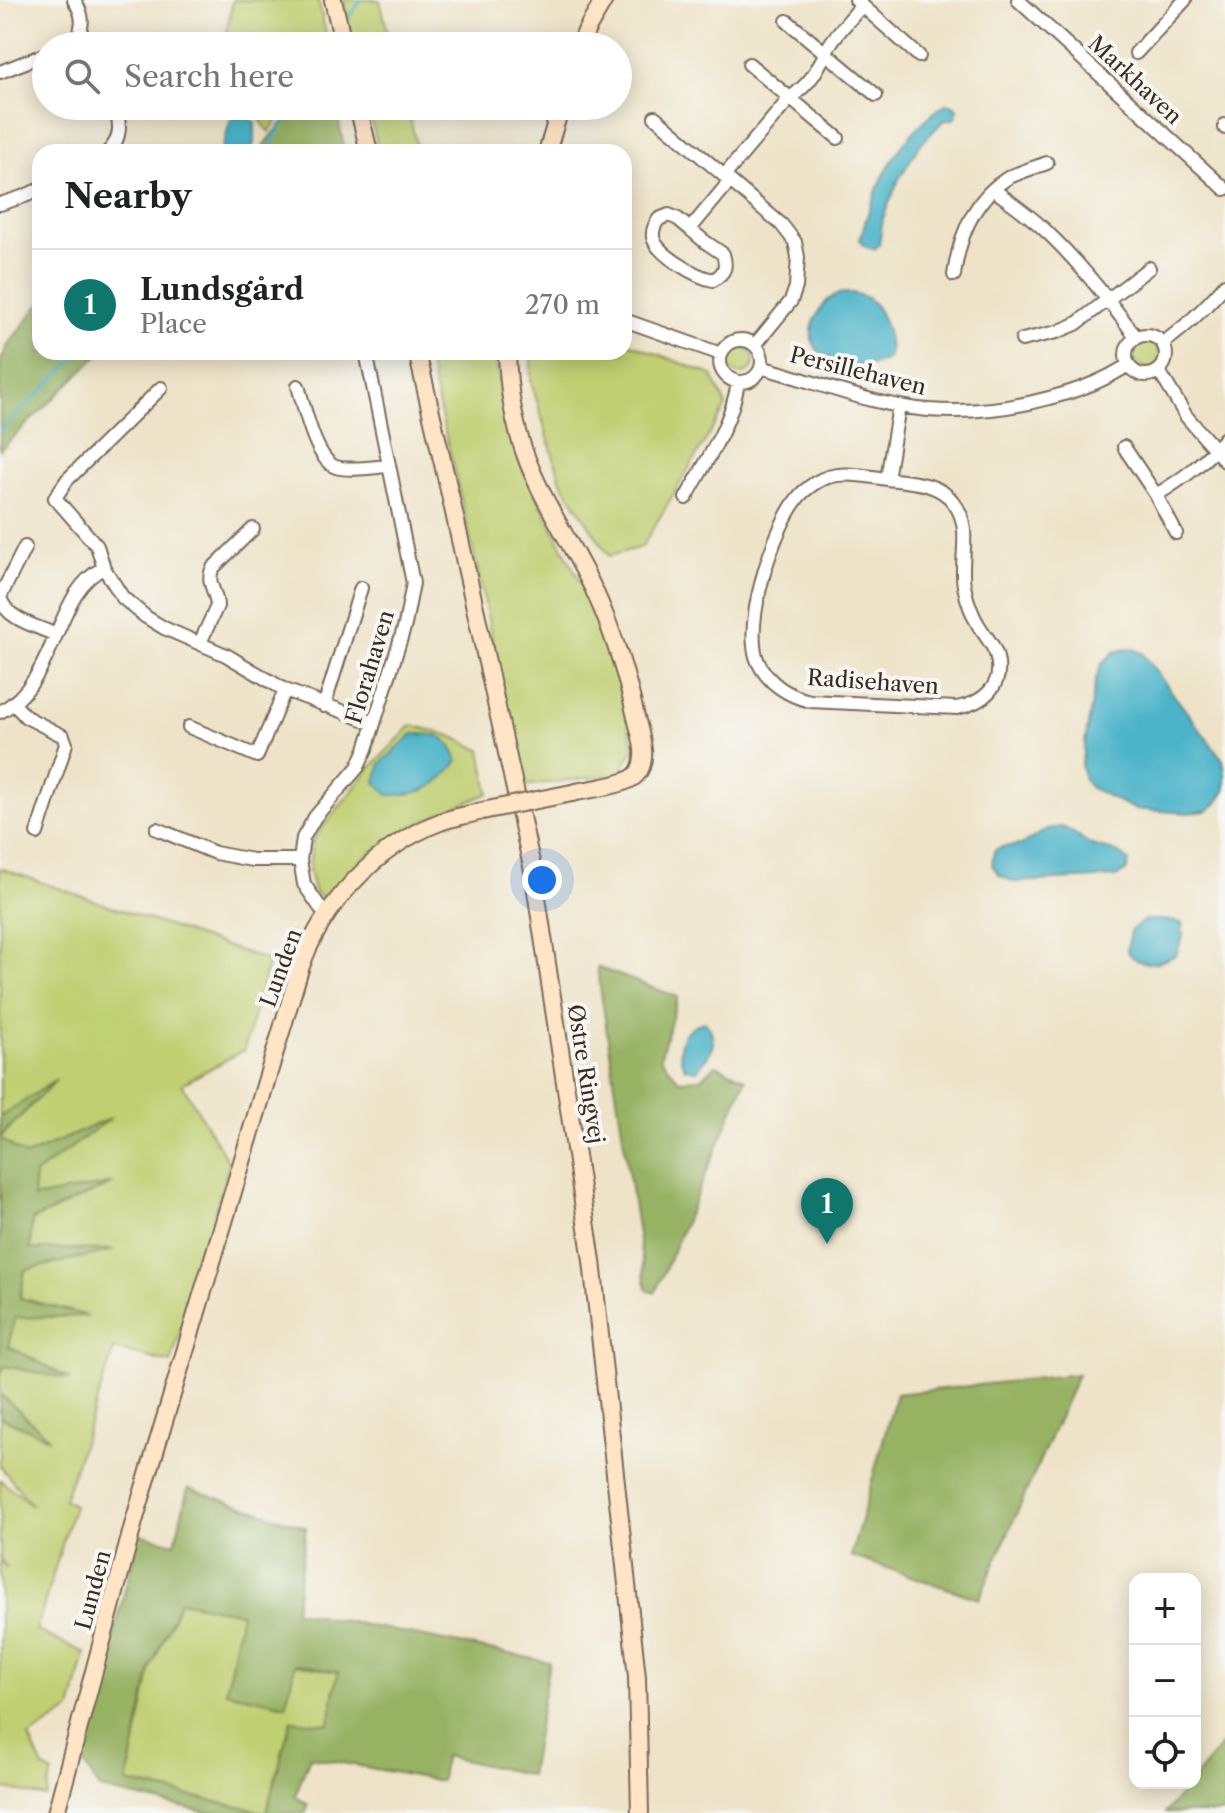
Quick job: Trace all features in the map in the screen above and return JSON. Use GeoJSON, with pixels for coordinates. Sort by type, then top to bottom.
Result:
{"type":"FeatureCollection","features":[{"type":"Feature","properties":{"kind":"street"},"geometry":{"type":"LineString","coordinates":[[74,0],[83,21],[80,32]]}},
{"type":"Feature","properties":{"kind":"street"},"geometry":{"type":"LineString","coordinates":[[333,0],[341,32]]}},
{"type":"Feature","properties":{"kind":"street"},"geometry":{"type":"LineString","coordinates":[[586,32],[604,0]]}},
{"type":"Feature","properties":{"kind":"street","name":"Markhaven"},"geometry":{"type":"LineString","coordinates":[[1018,0],[1225,189]]}},
{"type":"Feature","properties":{"kind":"street"},"geometry":{"type":"LineString","coordinates":[[1136,53],[1185,0]]}},
{"type":"Feature","properties":{"kind":"street"},"geometry":{"type":"LineString","coordinates":[[690,229],[790,98],[803,89],[819,70],[830,44],[859,3],[919,56]]}},
{"type":"Feature","properties":{"kind":"street"},"geometry":{"type":"LineString","coordinates":[[787,21],[876,95]]}},
{"type":"Feature","properties":{"kind":"street"},"geometry":{"type":"LineString","coordinates":[[0,72],[32,59]]}},
{"type":"Feature","properties":{"kind":"street"},"geometry":{"type":"LineString","coordinates":[[749,64],[838,138]]}},
{"type":"Feature","properties":{"kind":"street"},"geometry":{"type":"LineString","coordinates":[[655,117],[782,225],[795,242],[798,257],[796,287],[791,301],[755,345]]}},
{"type":"Feature","properties":{"kind":"street"},"geometry":{"type":"LineString","coordinates":[[114,144],[119,135],[119,120]]}},
{"type":"Feature","properties":{"kind":"street"},"geometry":{"type":"LineString","coordinates":[[361,120],[367,144]]}},
{"type":"Feature","properties":{"kind":"street"},"geometry":{"type":"LineString","coordinates":[[549,144],[557,120]]}},
{"type":"Feature","properties":{"kind":"street"},"geometry":{"type":"LineString","coordinates":[[954,275],[962,238],[973,214],[993,189],[1009,177],[1047,163]]}},
{"type":"Feature","properties":{"kind":"street"},"geometry":{"type":"LineString","coordinates":[[993,189],[1044,229],[1084,270],[1136,337]]}},
{"type":"Feature","properties":{"kind":"street"},"geometry":{"type":"LineString","coordinates":[[0,204],[32,193]]}},
{"type":"Feature","properties":{"kind":"street"},"geometry":{"type":"LineString","coordinates":[[664,216],[678,219],[690,229],[723,254],[726,266],[713,280],[678,263],[661,249],[653,237],[655,224],[664,216]]}},
{"type":"Feature","properties":{"kind":"street"},"geometry":{"type":"LineString","coordinates":[[1022,340],[1076,324],[1149,268]]}},
{"type":"Feature","properties":{"kind":"street"},"geometry":{"type":"LineString","coordinates":[[1163,343],[1208,305],[1225,285]]}},
{"type":"Feature","properties":{"kind":"street"},"geometry":{"type":"LineString","coordinates":[[632,323],[721,354]]}},
{"type":"Feature","properties":{"kind":"street"},"geometry":{"type":"LineString","coordinates":[[1150,335],[1163,343],[1167,355],[1159,371],[1145,375],[1135,372],[1128,365],[1126,349],[1136,337],[1150,335]]}},
{"type":"Feature","properties":{"kind":"street"},"geometry":{"type":"LineString","coordinates":[[744,339],[755,345],[761,355],[761,367],[755,377],[738,382],[727,377],[720,361],[727,345],[744,339]]}},
{"type":"Feature","properties":{"kind":"street","name":"Florahaven"},"geometry":{"type":"LineString","coordinates":[[300,860],[303,838],[315,817],[358,767],[366,749],[405,625],[413,583],[368,360]]}},
{"type":"Feature","properties":{"kind":"street","name":"Østre Ringvej"},"geometry":{"type":"LineString","coordinates":[[419,360],[530,856],[543,934],[592,1261],[637,1677],[640,1813]]}},
{"type":"Feature","properties":{"kind":"street","name":"Lunden"},"geometry":{"type":"LineString","coordinates":[[57,1810],[135,1518],[302,965],[312,941],[326,916],[354,881],[387,851],[413,835],[440,822],[482,811],[624,782],[635,777],[641,766],[642,745],[609,622],[526,455],[513,407],[508,360]]}},
{"type":"Feature","properties":{"kind":"street","name":"Persillehaven"},"geometry":{"type":"LineString","coordinates":[[761,367],[899,406],[928,410],[978,410],[1026,405],[1072,392],[1114,375],[1128,365]]}},
{"type":"Feature","properties":{"kind":"street"},"geometry":{"type":"LineString","coordinates":[[1159,371],[1186,416],[1225,461]]}},
{"type":"Feature","properties":{"kind":"street"},"geometry":{"type":"LineString","coordinates":[[686,498],[729,419],[738,382]]}},
{"type":"Feature","properties":{"kind":"street"},"geometry":{"type":"LineString","coordinates":[[298,386],[313,436],[326,460],[335,467],[388,466]]}},
{"type":"Feature","properties":{"kind":"street"},"geometry":{"type":"LineString","coordinates":[[161,388],[67,480],[55,498],[97,546],[104,568],[123,598],[146,617],[226,655],[285,690],[374,723]]}},
{"type":"Feature","properties":{"kind":"street"},"geometry":{"type":"LineString","coordinates":[[887,479],[899,406]]}},
{"type":"Feature","properties":{"kind":"street"},"geometry":{"type":"LineString","coordinates":[[1156,495],[1184,479],[1225,438]]}},
{"type":"Feature","properties":{"kind":"street"},"geometry":{"type":"LineString","coordinates":[[1124,447],[1156,495],[1176,533]]}},
{"type":"Feature","properties":{"kind":"street","name":"Radisehaven"},"geometry":{"type":"LineString","coordinates":[[843,473],[887,479],[930,486],[944,492],[962,516],[965,540],[963,583],[969,608],[993,646],[998,667],[991,690],[977,703],[957,708],[810,701],[796,698],[772,682],[757,660],[753,627],[765,572],[776,536],[798,497],[817,481],[843,473]]}},
{"type":"Feature","properties":{"kind":"street"},"geometry":{"type":"LineString","coordinates":[[200,643],[217,606],[210,573],[253,529]]}},
{"type":"Feature","properties":{"kind":"street"},"geometry":{"type":"LineString","coordinates":[[25,547],[0,597],[3,607],[11,614],[56,635]]}},
{"type":"Feature","properties":{"kind":"street"},"geometry":{"type":"LineString","coordinates":[[0,712],[33,683],[79,588],[96,571],[104,568]]}},
{"type":"Feature","properties":{"kind":"street"},"geometry":{"type":"LineString","coordinates":[[324,706],[361,588]]}},
{"type":"Feature","properties":{"kind":"street"},"geometry":{"type":"LineString","coordinates":[[189,727],[257,756],[285,690]]}},
{"type":"Feature","properties":{"kind":"street"},"geometry":{"type":"LineString","coordinates":[[13,703],[26,717],[63,736],[66,744],[37,833]]}},
{"type":"Feature","properties":{"kind":"street"},"geometry":{"type":"LineString","coordinates":[[157,829],[215,853],[252,860],[300,860],[304,884],[326,916]]}},
{"type":"Feature","properties":{"kind":"green space"},"geometry":{"type":"Polygon","coordinates":[[[233,0],[318,0],[326,32],[227,32],[233,0]]]}},
{"type":"Feature","properties":{"kind":"green space"},"geometry":{"type":"Polygon","coordinates":[[[343,0],[380,0],[388,32],[351,32],[343,0]]]}},
{"type":"Feature","properties":{"kind":"green space"},"geometry":{"type":"Polygon","coordinates":[[[260,120],[277,120],[269,132],[260,120]]]}},
{"type":"Feature","properties":{"kind":"green space"},"geometry":{"type":"Polygon","coordinates":[[[285,120],[338,120],[343,144],[265,144],[285,120]]]}},
{"type":"Feature","properties":{"kind":"green space"},"geometry":{"type":"Polygon","coordinates":[[[371,120],[410,120],[416,144],[377,144],[371,120]]]}},
{"type":"Feature","properties":{"kind":"green space"},"geometry":{"type":"Polygon","coordinates":[[[32,314],[32,360],[94,360],[0,450],[0,363],[9,343],[32,314]]]}},
{"type":"Feature","properties":{"kind":"green space"},"geometry":{"type":"Polygon","coordinates":[[[1147,342],[1156,346],[1160,355],[1156,364],[1147,368],[1138,364],[1134,355],[1138,346],[1147,342]]]}},
{"type":"Feature","properties":{"kind":"green space"},"geometry":{"type":"Polygon","coordinates":[[[632,344],[712,375],[726,406],[642,547],[609,556],[561,481],[531,381],[531,360],[632,360],[632,344]]]}},
{"type":"Feature","properties":{"kind":"green space"},"geometry":{"type":"Polygon","coordinates":[[[741,348],[750,352],[754,361],[750,370],[741,374],[732,370],[728,361],[732,352],[741,348]]]}},
{"type":"Feature","properties":{"kind":"green space"},"geometry":{"type":"Polygon","coordinates":[[[428,360],[495,360],[506,419],[524,471],[606,627],[634,748],[620,774],[523,786],[477,567],[428,360]]]}},
{"type":"Feature","properties":{"kind":"green space"},"geometry":{"type":"Polygon","coordinates":[[[412,725],[451,736],[481,750],[489,793],[415,826],[380,846],[349,872],[325,901],[315,893],[309,872],[312,841],[370,768],[412,725]]]}},
{"type":"Feature","properties":{"kind":"green space"},"geometry":{"type":"Polygon","coordinates":[[[0,868],[269,961],[244,1050],[182,1084],[229,1163],[171,1363],[114,1349],[64,1500],[74,1505],[36,1631],[85,1653],[71,1710],[29,1737],[43,1768],[52,1772],[46,1797],[0,1788],[0,1562],[7,1569],[0,1557],[0,1480],[32,1505],[0,1466],[0,1417],[48,1437],[0,1394],[0,1376],[4,1366],[66,1377],[8,1346],[15,1318],[84,1315],[20,1298],[25,1270],[109,1250],[30,1249],[32,1220],[109,1185],[32,1198],[35,1174],[106,1121],[26,1157],[0,1138],[53,1083],[0,1117],[0,868]]]}},
{"type":"Feature","properties":{"kind":"green space"},"geometry":{"type":"Polygon","coordinates":[[[597,967],[678,997],[660,1058],[679,1080],[701,1079],[716,1065],[746,1079],[655,1293],[647,1290],[645,1280],[597,967]]]}},
{"type":"Feature","properties":{"kind":"green space"},"geometry":{"type":"Polygon","coordinates":[[[57,1079],[0,1137],[0,1117],[57,1079]]]}},
{"type":"Feature","properties":{"kind":"green space"},"geometry":{"type":"Polygon","coordinates":[[[111,1118],[35,1174],[33,1198],[113,1183],[32,1220],[30,1249],[114,1250],[25,1270],[20,1298],[88,1316],[15,1318],[8,1346],[70,1379],[4,1366],[0,1376],[0,1138],[26,1156],[111,1118]]]}},
{"type":"Feature","properties":{"kind":"green space"},"geometry":{"type":"Polygon","coordinates":[[[1078,1374],[979,1599],[851,1556],[896,1394],[1078,1374]]]}},
{"type":"Feature","properties":{"kind":"green space"},"geometry":{"type":"Polygon","coordinates":[[[0,1394],[50,1439],[0,1417],[0,1394]]]}},
{"type":"Feature","properties":{"kind":"green space"},"geometry":{"type":"Polygon","coordinates":[[[188,1488],[306,1527],[295,1611],[549,1662],[530,1775],[444,1756],[441,1781],[310,1757],[295,1796],[308,1805],[306,1813],[266,1813],[209,1813],[100,1789],[82,1761],[139,1534],[175,1543],[188,1488]],[[180,1601],[151,1667],[127,1782],[266,1813],[291,1720],[329,1724],[338,1672],[295,1664],[286,1705],[226,1692],[241,1613],[180,1601]]]}},
{"type":"Feature","properties":{"kind":"green space"},"geometry":{"type":"Polygon","coordinates":[[[180,1601],[241,1613],[226,1692],[295,1664],[338,1672],[329,1724],[291,1721],[266,1813],[127,1782],[151,1667],[180,1601]]]}},
{"type":"Feature","properties":{"kind":"green space"},"geometry":{"type":"Polygon","coordinates":[[[1225,1741],[1225,1813],[1165,1813],[1186,1789],[1201,1789],[1201,1771],[1225,1741]]]}},
{"type":"Feature","properties":{"kind":"water"},"geometry":{"type":"Polygon","coordinates":[[[947,103],[957,108],[957,115],[943,121],[919,146],[899,179],[883,218],[879,245],[874,249],[866,247],[860,240],[866,219],[891,163],[915,130],[947,103]]]}},
{"type":"Feature","properties":{"kind":"water"},"geometry":{"type":"Polygon","coordinates":[[[231,120],[255,122],[253,144],[223,144],[231,120]]]}},
{"type":"Feature","properties":{"kind":"water"},"geometry":{"type":"Polygon","coordinates":[[[852,293],[869,299],[876,306],[888,335],[889,357],[871,365],[853,365],[835,360],[818,351],[812,340],[813,326],[828,300],[833,296],[852,293]]]}},
{"type":"Feature","properties":{"kind":"water"},"geometry":{"type":"Polygon","coordinates":[[[1131,648],[1142,653],[1223,760],[1225,791],[1207,811],[1188,813],[1134,809],[1091,788],[1084,779],[1081,765],[1101,665],[1114,652],[1131,648]]]}},
{"type":"Feature","properties":{"kind":"water"},"geometry":{"type":"Polygon","coordinates":[[[413,734],[442,737],[458,761],[436,783],[420,792],[388,795],[376,782],[381,763],[413,734]]]}},
{"type":"Feature","properties":{"kind":"water"},"geometry":{"type":"Polygon","coordinates":[[[1062,827],[1092,845],[1120,854],[1129,862],[1127,870],[1116,877],[1014,882],[999,875],[992,865],[994,851],[1001,847],[1021,845],[1048,829],[1062,827]]]}},
{"type":"Feature","properties":{"kind":"water"},"geometry":{"type":"Polygon","coordinates":[[[1145,920],[1182,923],[1183,936],[1176,955],[1150,963],[1132,957],[1127,951],[1131,930],[1145,920]]]}},
{"type":"Feature","properties":{"kind":"water"},"geometry":{"type":"Polygon","coordinates":[[[706,1022],[713,1041],[710,1053],[697,1070],[685,1068],[680,1053],[682,1039],[691,1028],[706,1022]]]}},
{"type":"Feature","properties":{"kind":"waterway"},"geometry":{"type":"LineString","coordinates":[[347,21],[361,0]]}},
{"type":"Feature","properties":{"kind":"waterway"},"geometry":{"type":"LineString","coordinates":[[271,144],[285,120]]}},
{"type":"Feature","properties":{"kind":"waterway"},"geometry":{"type":"LineString","coordinates":[[0,431],[74,360]]}},
{"type":"Feature","properties":{"kind":"place","name":"Lundsgård"},"geometry":{"type":"Point","coordinates":[827,1244]}}]}
